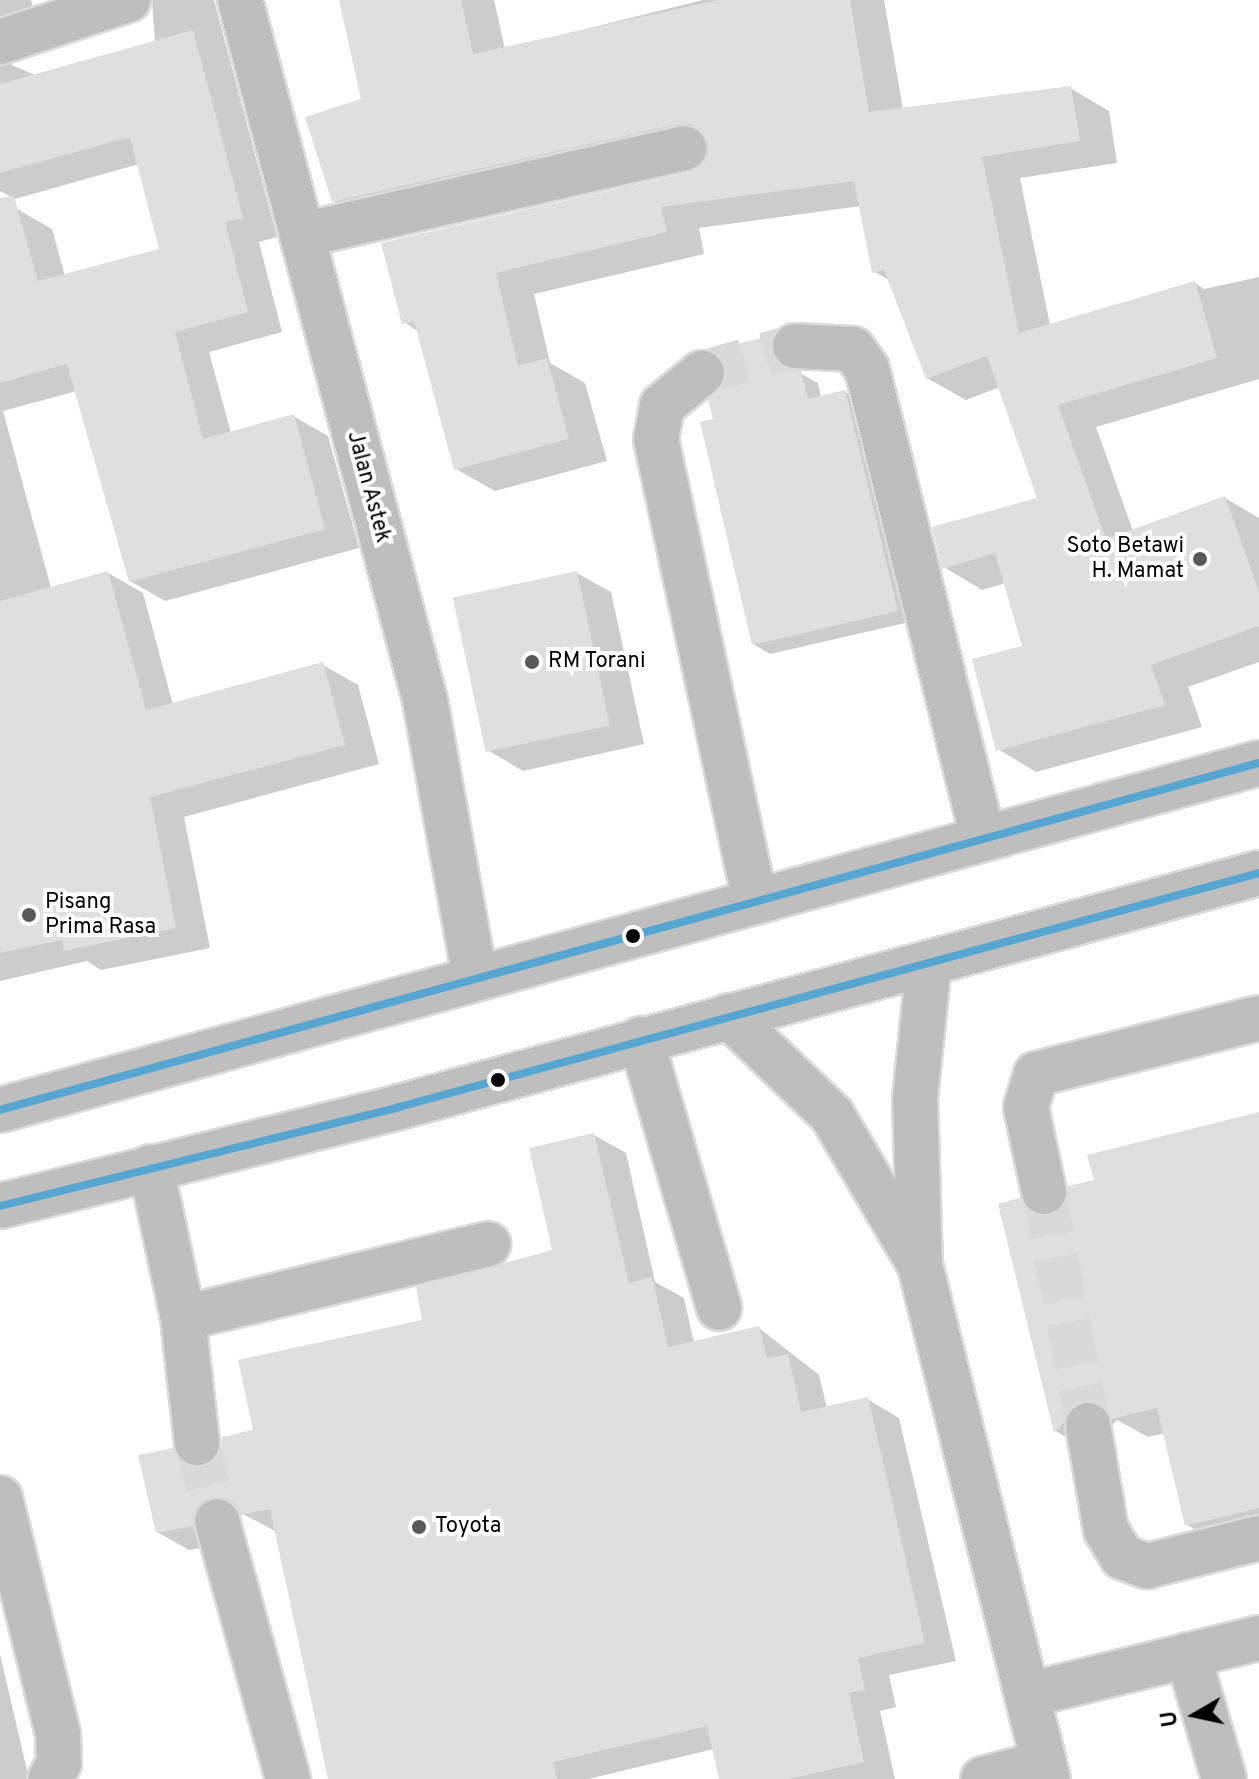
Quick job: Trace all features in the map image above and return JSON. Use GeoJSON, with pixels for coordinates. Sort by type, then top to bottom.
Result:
{"type":"FeatureCollection","features":[{"type":"Feature","properties":{"kind":"main road"},"geometry":{"type":"LineString","coordinates":[[0,42],[128,0]]}},
{"type":"Feature","properties":{"kind":"main road","name":"Jalan Astek"},"geometry":{"type":"LineString","coordinates":[[240,0],[425,700],[475,978]]}},
{"type":"Feature","properties":{"kind":"main road"},"geometry":{"type":"LineString","coordinates":[[302,235],[684,148]]}},
{"type":"Feature","properties":{"kind":"main road"},"geometry":{"type":"LineString","coordinates":[[795,346],[853,349],[867,369],[983,839]]}},
{"type":"Feature","properties":{"kind":"main road"},"geometry":{"type":"LineString","coordinates":[[702,373],[662,406],[656,439],[755,900]]}},
{"type":"Feature","properties":{"kind":"main road"},"geometry":{"type":"LineString","coordinates":[[0,1110],[1259,763]]}},
{"type":"Feature","properties":{"kind":"main road"},"geometry":{"type":"LineString","coordinates":[[0,1206],[729,1016],[1259,873]]}},
{"type":"Feature","properties":{"kind":"main road"},"geometry":{"type":"LineString","coordinates":[[929,963],[915,1098],[920,1265],[1046,1771],[983,1779]]}},
{"type":"Feature","properties":{"kind":"main road"},"geometry":{"type":"LineString","coordinates":[[729,1016],[832,1115],[920,1265]]}},
{"type":"Feature","properties":{"kind":"main road"},"geometry":{"type":"LineString","coordinates":[[1044,1192],[1026,1107],[1036,1074],[1259,1018]]}},
{"type":"Feature","properties":{"kind":"main road"},"geometry":{"type":"LineString","coordinates":[[641,1039],[719,1308]]}},
{"type":"Feature","properties":{"kind":"main road"},"geometry":{"type":"LineString","coordinates":[[151,1167],[183,1318],[197,1443]]}},
{"type":"Feature","properties":{"kind":"main road"},"geometry":{"type":"LineString","coordinates":[[183,1318],[488,1244]]}},
{"type":"Feature","properties":{"kind":"main road"},"geometry":{"type":"LineString","coordinates":[[1088,1425],[1106,1530],[1122,1557],[1147,1566],[1259,1538]]}},
{"type":"Feature","properties":{"kind":"main road"},"geometry":{"type":"LineString","coordinates":[[0,1498],[58,1735],[59,1763],[50,1779]]}},
{"type":"Feature","properties":{"kind":"main road"},"geometry":{"type":"LineString","coordinates":[[217,1521],[288,1779]]}},
{"type":"Feature","properties":{"kind":"main road"},"geometry":{"type":"LineString","coordinates":[[1023,1681],[1188,1655],[1259,1638]]}},
{"type":"Feature","properties":{"kind":"main road"},"geometry":{"type":"LineString","coordinates":[[1188,1655],[1224,1779]]}},
{"type":"Feature","properties":{"kind":"building"},"geometry":{"type":"Polygon","coordinates":[[[339,0],[461,0],[473,54],[718,0],[850,0],[869,112],[1071,86],[1080,141],[982,157],[1019,333],[1195,281],[1217,358],[1058,405],[1106,539],[1225,496],[1259,592],[1259,626],[1151,665],[1165,705],[996,751],[972,659],[1022,646],[995,553],[942,569],[932,527],[1037,498],[987,356],[926,379],[884,270],[872,273],[854,181],[661,207],[667,232],[496,273],[518,366],[547,358],[569,439],[454,470],[414,321],[402,324],[381,243],[690,172],[708,156],[708,142],[692,124],[678,124],[332,202],[305,117],[361,99],[339,0]]]}},
{"type":"Feature","properties":{"kind":"building"},"geometry":{"type":"Polygon","coordinates":[[[193,30],[243,218],[225,222],[248,312],[175,332],[203,439],[294,414],[325,529],[129,582],[67,364],[0,383],[0,198],[14,196],[38,281],[159,249],[130,137],[0,173],[0,84],[193,30]]]}},
{"type":"Feature","properties":{"kind":"building"},"geometry":{"type":"Polygon","coordinates":[[[773,335],[773,358],[801,371],[808,399],[845,390],[898,611],[752,645],[700,422],[713,419],[708,400],[726,381],[722,358],[711,350],[773,335]]]}},
{"type":"Feature","properties":{"kind":"building"},"geometry":{"type":"Polygon","coordinates":[[[108,571],[146,710],[323,662],[345,745],[150,797],[176,928],[64,951],[62,940],[0,953],[0,601],[108,571]]]}},
{"type":"Feature","properties":{"kind":"building","name":"RM Torani"},"geometry":{"type":"Polygon","coordinates":[[[577,571],[610,726],[486,752],[453,597],[577,571]]]}},
{"type":"Feature","properties":{"kind":"building"},"geometry":{"type":"Polygon","coordinates":[[[1259,1112],[1259,1508],[1185,1526],[1157,1408],[1112,1419],[1097,1402],[1083,1401],[1054,1433],[998,1204],[1020,1198],[1036,1215],[1050,1216],[1067,1200],[1068,1186],[1094,1180],[1087,1155],[1259,1112]]]}},
{"type":"Feature","properties":{"kind":"building"},"geometry":{"type":"Polygon","coordinates":[[[594,1133],[629,1283],[652,1277],[668,1347],[759,1326],[767,1358],[788,1354],[801,1412],[868,1397],[925,1643],[858,1658],[865,1690],[849,1693],[864,1762],[789,1779],[719,1779],[707,1726],[553,1762],[557,1779],[328,1779],[270,1509],[241,1515],[234,1503],[211,1497],[199,1504],[193,1526],[156,1533],[138,1455],[173,1448],[186,1466],[201,1468],[220,1454],[222,1437],[253,1430],[238,1360],[422,1320],[416,1287],[552,1250],[529,1148],[594,1133]]]}},
{"type":"Feature","properties":{"kind":"tunnel"},"geometry":{"type":"LineString","coordinates":[[702,373],[795,346]]}},
{"type":"Feature","properties":{"kind":"tunnel"},"geometry":{"type":"LineString","coordinates":[[1044,1192],[1088,1425]]}},
{"type":"Feature","properties":{"kind":"tunnel"},"geometry":{"type":"LineString","coordinates":[[197,1443],[217,1521]]}},
{"type":"Feature","properties":{"kind":"transit line"},"geometry":{"type":"LineString","coordinates":[[0,1110],[1259,763]]}},
{"type":"Feature","properties":{"kind":"transit line"},"geometry":{"type":"LineString","coordinates":[[0,1206],[399,1107],[1259,873]]}},
{"type":"Feature","properties":{"kind":"place","name":"Soto Betawi H. Mamat"},"geometry":{"type":"Point","coordinates":[1200,559]}},
{"type":"Feature","properties":{"kind":"place","name":"RM Torani"},"geometry":{"type":"Point","coordinates":[532,662]}},
{"type":"Feature","properties":{"kind":"place","name":"Pisang Prima Rasa"},"geometry":{"type":"Point","coordinates":[29,915]}},
{"type":"Feature","properties":{"kind":"place","name":"Toyota"},"geometry":{"type":"Point","coordinates":[419,1527]}}]}
